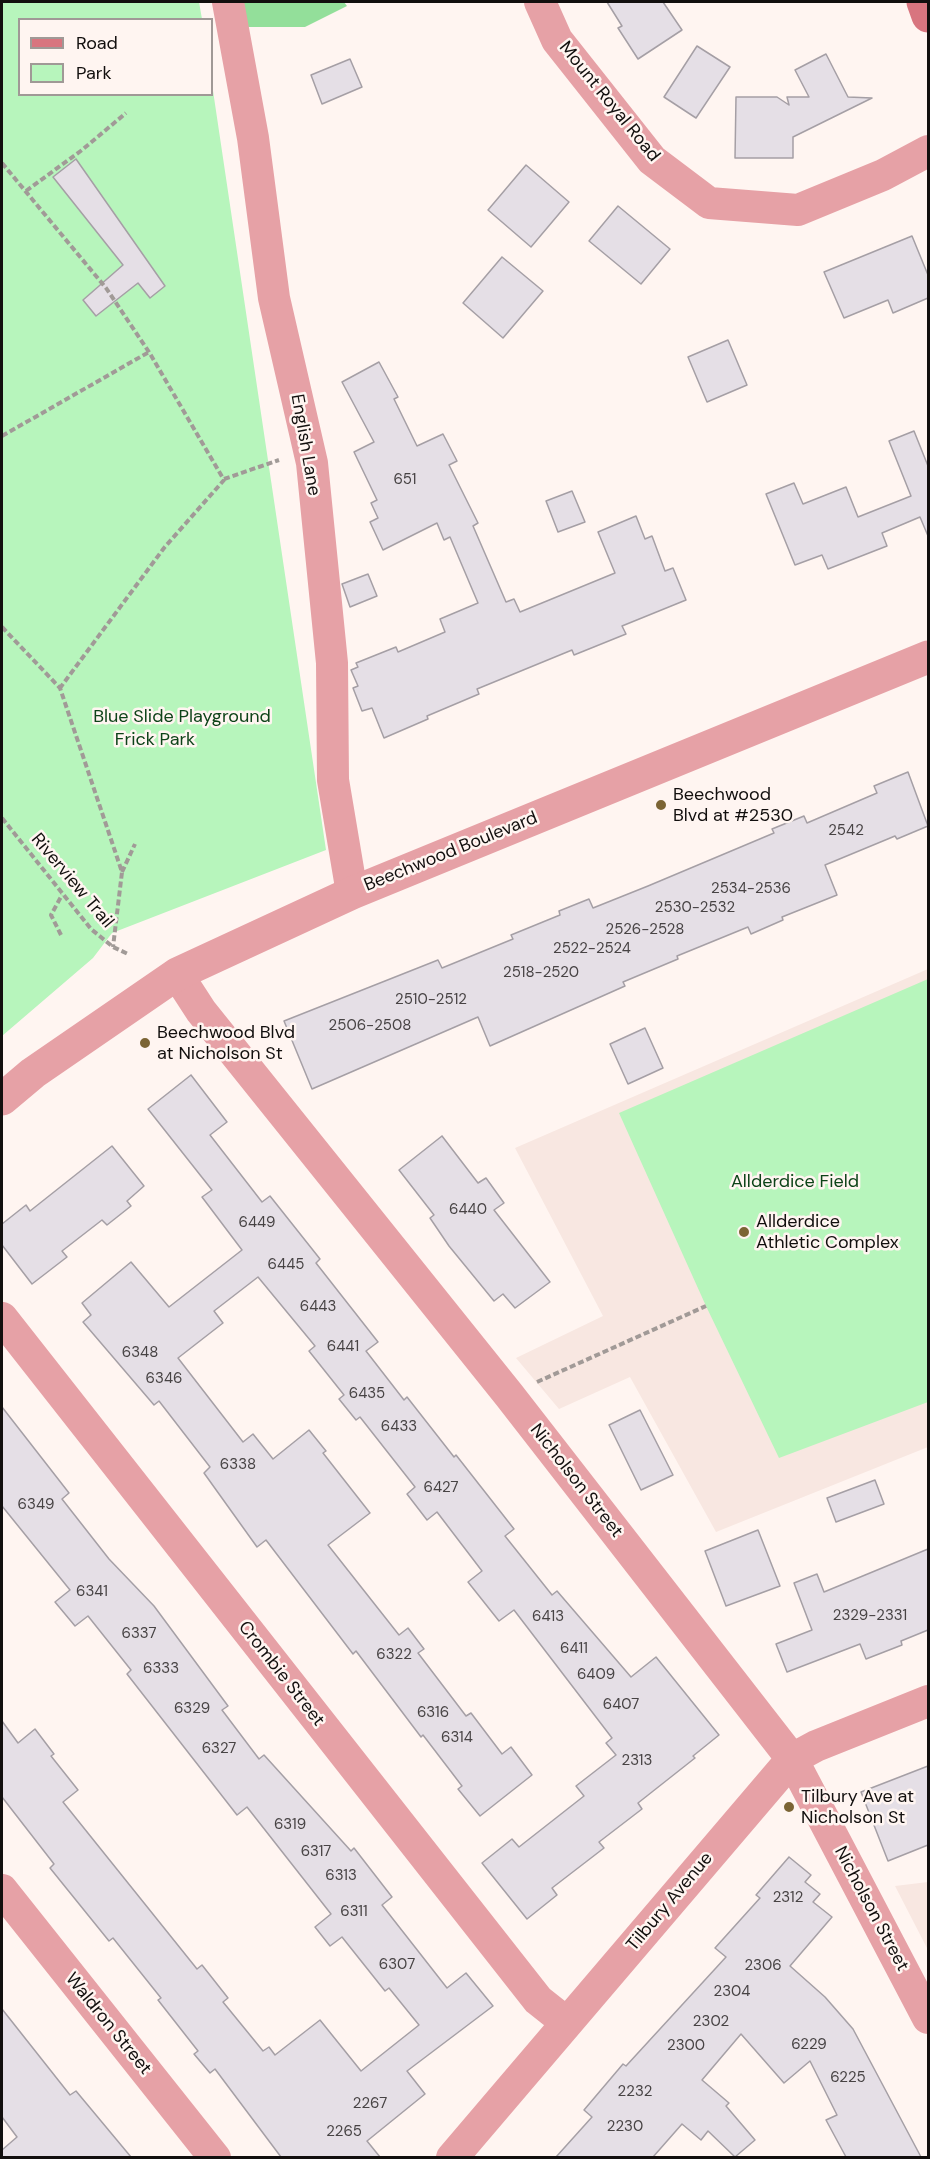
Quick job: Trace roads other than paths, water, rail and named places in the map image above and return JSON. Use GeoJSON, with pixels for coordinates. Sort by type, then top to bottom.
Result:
{"type":"FeatureCollection","features":[{"type":"Feature","properties":{"kind":"main road"},"geometry":{"type":"LineString","coordinates":[[923,2],[928,16]]}},
{"type":"Feature","properties":{"kind":"street","name":"English Lane"},"geometry":{"type":"LineString","coordinates":[[228,2],[253,138],[274,298],[312,463],[332,663],[333,780],[352,892]]}},
{"type":"Feature","properties":{"kind":"street","name":"Mount Royal Road"},"geometry":{"type":"LineString","coordinates":[[540,2],[557,40],[652,160],[709,203],[798,210],[883,175],[928,151]]}},
{"type":"Feature","properties":{"kind":"street","name":"Beechwood Boulevard"},"geometry":{"type":"LineString","coordinates":[[2,1099],[33,1073],[177,974],[352,892],[928,657]]}},
{"type":"Feature","properties":{"kind":"street","name":"Nicholson Street"},"geometry":{"type":"LineString","coordinates":[[177,974],[201,1011],[509,1395],[792,1760],[928,2018]]}},
{"type":"Feature","properties":{"kind":"street","name":"Crombie Street"},"geometry":{"type":"LineString","coordinates":[[2,1318],[538,2000],[567,2024]]}},
{"type":"Feature","properties":{"kind":"street","name":"Tilbury Avenue"},"geometry":{"type":"LineString","coordinates":[[452,2157],[792,1760],[816,1746],[928,1701]]}},
{"type":"Feature","properties":{"kind":"street","name":"Waldron Street"},"geometry":{"type":"LineString","coordinates":[[2,1890],[215,2157]]}},
{"type":"Feature","properties":{"kind":"place","name":"Beechwood Blvd at #2530"},"geometry":{"type":"Point","coordinates":[661,805]}},
{"type":"Feature","properties":{"kind":"place","name":"Beechwood Blvd at Nicholson St"},"geometry":{"type":"Point","coordinates":[145,1043]}},
{"type":"Feature","properties":{"kind":"place","name":"Allderdice Athletic Complex"},"geometry":{"type":"Point","coordinates":[744,1232]}},
{"type":"Feature","properties":{"kind":"place","name":"Tilbury Ave at Nicholson St"},"geometry":{"type":"Point","coordinates":[789,1807]}},
{"type":"Feature","properties":{"kind":"park label","name":"Blue Slide Playground"},"geometry":{"type":"Point","coordinates":[182,717]}},
{"type":"Feature","properties":{"kind":"park label","name":"Frick Park"},"geometry":{"type":"Point","coordinates":[155,740]}},
{"type":"Feature","properties":{"kind":"park label","name":"Allderdice Field"},"geometry":{"type":"Point","coordinates":[795,1182]}}]}
